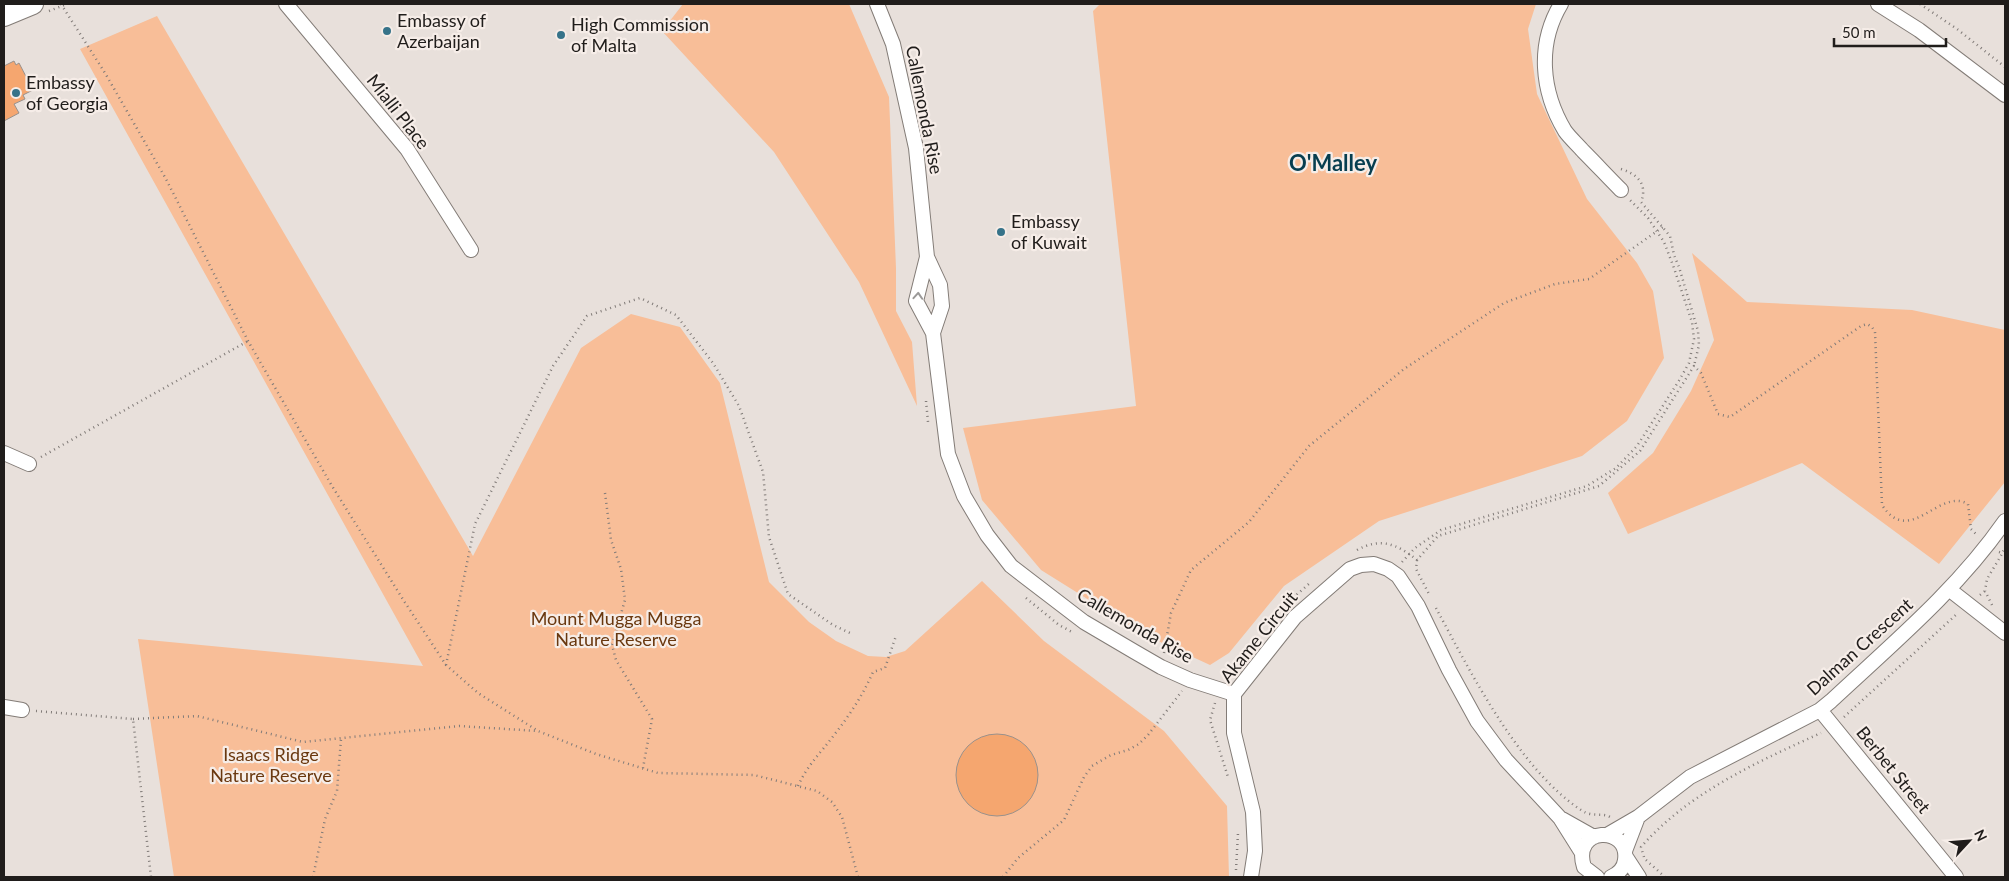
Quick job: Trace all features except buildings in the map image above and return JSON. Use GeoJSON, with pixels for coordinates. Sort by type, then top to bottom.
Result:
{"type":"FeatureCollection","features":[{"type":"Feature","properties":{"kind":"street"},"geometry":{"type":"LineString","coordinates":[[4,16],[33,4]]}},
{"type":"Feature","properties":{"kind":"street","name":"Mialli Place"},"geometry":{"type":"LineString","coordinates":[[286,4],[407,150],[471,250]]}},
{"type":"Feature","properties":{"kind":"street","name":"Callemonda Rise"},"geometry":{"type":"LineString","coordinates":[[877,4],[893,44],[916,148],[927,257],[940,285],[942,306],[933,333]]}},
{"type":"Feature","properties":{"kind":"street"},"geometry":{"type":"LineString","coordinates":[[1561,4],[1554,16],[1545,44],[1545,75],[1552,104],[1566,133],[1621,190]]}},
{"type":"Feature","properties":{"kind":"street"},"geometry":{"type":"LineString","coordinates":[[1878,4],[1919,30],[2005,94]]}},
{"type":"Feature","properties":{"kind":"street","name":"Callemonda Rise"},"geometry":{"type":"LineString","coordinates":[[927,257],[916,302],[933,333],[948,454],[964,496],[987,536],[1011,566],[1084,622],[1161,667],[1188,688],[1219,689],[1234,694]]}},
{"type":"Feature","properties":{"kind":"street"},"geometry":{"type":"LineString","coordinates":[[4,453],[29,464]]}},
{"type":"Feature","properties":{"kind":"street","name":"Dalman Crescent"},"geometry":{"type":"LineString","coordinates":[[1600,836],[1626,832],[1638,817],[1690,777],[1820,710],[1832,701],[1950,590],[1990,543],[2005,521]]}},
{"type":"Feature","properties":{"kind":"street","name":"Akame Circuit"},"geometry":{"type":"LineString","coordinates":[[1251,877],[1255,851],[1253,812],[1234,733],[1234,694],[1295,617],[1350,569],[1361,565],[1374,564],[1392,572]]}},
{"type":"Feature","properties":{"kind":"street"},"geometry":{"type":"LineString","coordinates":[[1392,572],[1406,587],[1418,606],[1449,670],[1478,721],[1506,760],[1560,818],[1583,866],[1597,877]]}},
{"type":"Feature","properties":{"kind":"street"},"geometry":{"type":"LineString","coordinates":[[1950,590],[2005,633]]}},
{"type":"Feature","properties":{"kind":"street"},"geometry":{"type":"LineString","coordinates":[[4,707],[22,710]]}},
{"type":"Feature","properties":{"kind":"street","name":"Berbet Street"},"geometry":{"type":"LineString","coordinates":[[1820,710],[1956,877]]}},
{"type":"Feature","properties":{"kind":"street"},"geometry":{"type":"LineString","coordinates":[[1560,818],[1600,836],[1618,840],[1639,877]]}},
{"type":"Feature","properties":{"kind":"street"},"geometry":{"type":"LineString","coordinates":[[1611,877],[1621,870],[1625,854],[1626,832]]}},
{"type":"Feature","properties":{"kind":"street"},"geometry":{"type":"LineString","coordinates":[[1583,866],[1588,841],[1600,836]]}},
{"type":"Feature","properties":{"kind":"path"},"geometry":{"type":"LineString","coordinates":[[62,4],[105,72],[166,179],[248,341],[332,486],[446,665],[478,693],[538,731],[596,754],[658,773],[754,775],[817,791],[832,802],[842,817],[858,877]]}},
{"type":"Feature","properties":{"kind":"path"},"geometry":{"type":"LineString","coordinates":[[1920,4],[1957,29],[2005,67]]}},
{"type":"Feature","properties":{"kind":"path"},"geometry":{"type":"LineString","coordinates":[[1392,572],[1410,554],[1441,530],[1587,486],[1616,468],[1637,446],[1690,363],[1694,339],[1692,322],[1664,242],[1648,218],[1621,190]]}},
{"type":"Feature","properties":{"kind":"path"},"geometry":{"type":"LineString","coordinates":[[1161,667],[1171,612],[1191,570],[1249,522],[1309,446],[1404,369],[1504,303],[1555,284],[1589,279],[1663,227]]}},
{"type":"Feature","properties":{"kind":"path"},"geometry":{"type":"LineString","coordinates":[[446,665],[475,524],[553,366],[587,316],[640,298],[676,315],[713,363],[739,406],[763,472],[769,537],[788,594],[833,625],[850,633]]}},
{"type":"Feature","properties":{"kind":"path"},"geometry":{"type":"LineString","coordinates":[[1642,847],[1607,815],[1594,816],[1582,811],[1548,781],[1528,757],[1479,688],[1416,569],[1417,560],[1438,536],[1599,486],[1640,451],[1694,366],[1701,373],[1718,414],[1730,417],[1861,326],[1867,324],[1875,332],[1882,505],[1889,515],[1899,520],[1910,521],[1954,501],[1962,500],[1968,504],[1971,529],[2002,554]]}},
{"type":"Feature","properties":{"kind":"path"},"geometry":{"type":"LineString","coordinates":[[29,464],[248,341]]}},
{"type":"Feature","properties":{"kind":"path"},"geometry":{"type":"LineString","coordinates":[[925,394],[929,430]]}},
{"type":"Feature","properties":{"kind":"path"},"geometry":{"type":"LineString","coordinates":[[605,493],[611,540],[620,569],[625,600],[612,645],[616,660],[652,719],[643,768]]}},
{"type":"Feature","properties":{"kind":"path"},"geometry":{"type":"LineString","coordinates":[[1355,551],[1370,543],[1398,545],[1417,560]]}},
{"type":"Feature","properties":{"kind":"path"},"geometry":{"type":"LineString","coordinates":[[1999,610],[1992,605],[1985,591],[1987,579],[2005,548]]}},
{"type":"Feature","properties":{"kind":"path"},"geometry":{"type":"LineString","coordinates":[[1290,602],[1318,576]]}},
{"type":"Feature","properties":{"kind":"path"},"geometry":{"type":"LineString","coordinates":[[1024,596],[1059,625],[1075,634]]}},
{"type":"Feature","properties":{"kind":"path"},"geometry":{"type":"LineString","coordinates":[[798,786],[806,769],[834,735],[864,693],[873,672],[885,668],[896,636]]}},
{"type":"Feature","properties":{"kind":"path"},"geometry":{"type":"LineString","coordinates":[[1229,778],[1210,720],[1225,673],[1236,668],[1242,661]]}},
{"type":"Feature","properties":{"kind":"path"},"geometry":{"type":"LineString","coordinates":[[1003,877],[1018,858],[1064,820],[1084,777],[1092,766],[1111,755],[1128,750],[1139,744],[1188,688]]}},
{"type":"Feature","properties":{"kind":"path"},"geometry":{"type":"LineString","coordinates":[[1207,700],[1215,703]]}},
{"type":"Feature","properties":{"kind":"path"},"geometry":{"type":"LineString","coordinates":[[22,710],[133,719],[197,716],[303,742],[459,726],[538,731]]}},
{"type":"Feature","properties":{"kind":"path"},"geometry":{"type":"LineString","coordinates":[[133,719],[151,877]]}},
{"type":"Feature","properties":{"kind":"path"},"geometry":{"type":"LineString","coordinates":[[313,877],[325,819],[337,791],[340,739]]}},
{"type":"Feature","properties":{"kind":"path"},"geometry":{"type":"LineString","coordinates":[[1236,877],[1238,832]]}},
{"type":"Feature","properties":{"kind":"green space"},"geometry":{"type":"Polygon","coordinates":[[[683,4],[849,4],[889,97],[896,311],[912,342],[917,406],[859,282],[774,152],[662,31],[683,4]]]}},
{"type":"Feature","properties":{"kind":"green space"},"geometry":{"type":"Polygon","coordinates":[[[1100,4],[1536,4],[1528,29],[1537,94],[1587,199],[1637,263],[1653,291],[1664,358],[1627,421],[1582,456],[1379,521],[1284,586],[1229,653],[1210,665],[1145,635],[1041,570],[982,500],[963,428],[1136,406],[1093,11],[1100,4]]]}},
{"type":"Feature","properties":{"kind":"green space","name":"Mount Mugga Mugga Nature Reserve"},"geometry":{"type":"Polygon","coordinates":[[[157,16],[473,556],[581,348],[631,314],[680,327],[720,383],[769,582],[809,622],[836,641],[868,656],[886,657],[905,651],[982,581],[1044,641],[1164,731],[1227,806],[1229,877],[174,877],[138,639],[423,666],[80,49],[157,16]]]}},
{"type":"Feature","properties":{"kind":"green space"},"geometry":{"type":"Polygon","coordinates":[[[1692,253],[1747,302],[1912,310],[2005,330],[2005,482],[1939,564],[1802,463],[1628,534],[1608,493],[1653,453],[1691,391],[1714,340],[1692,253]]]}},
{"type":"Feature","properties":{"kind":"place","name":"Embassy of Azerbaijan"},"geometry":{"type":"Point","coordinates":[387,31]}},
{"type":"Feature","properties":{"kind":"place","name":"High Commission of Malta"},"geometry":{"type":"Point","coordinates":[561,35]}},
{"type":"Feature","properties":{"kind":"place","name":"Embassy of Georgia"},"geometry":{"type":"Point","coordinates":[16,93]}},
{"type":"Feature","properties":{"kind":"place","name":"Embassy of Kuwait"},"geometry":{"type":"Point","coordinates":[1001,232]}},
{"type":"Feature","properties":{"kind":"district","name":"O'Malley"},"geometry":{"type":"Point","coordinates":[1333,163]}},
{"type":"Feature","properties":{"kind":"park label","name":"Isaacs Ridge Nature Reserve"},"geometry":{"type":"Point","coordinates":[271,765]}}]}
